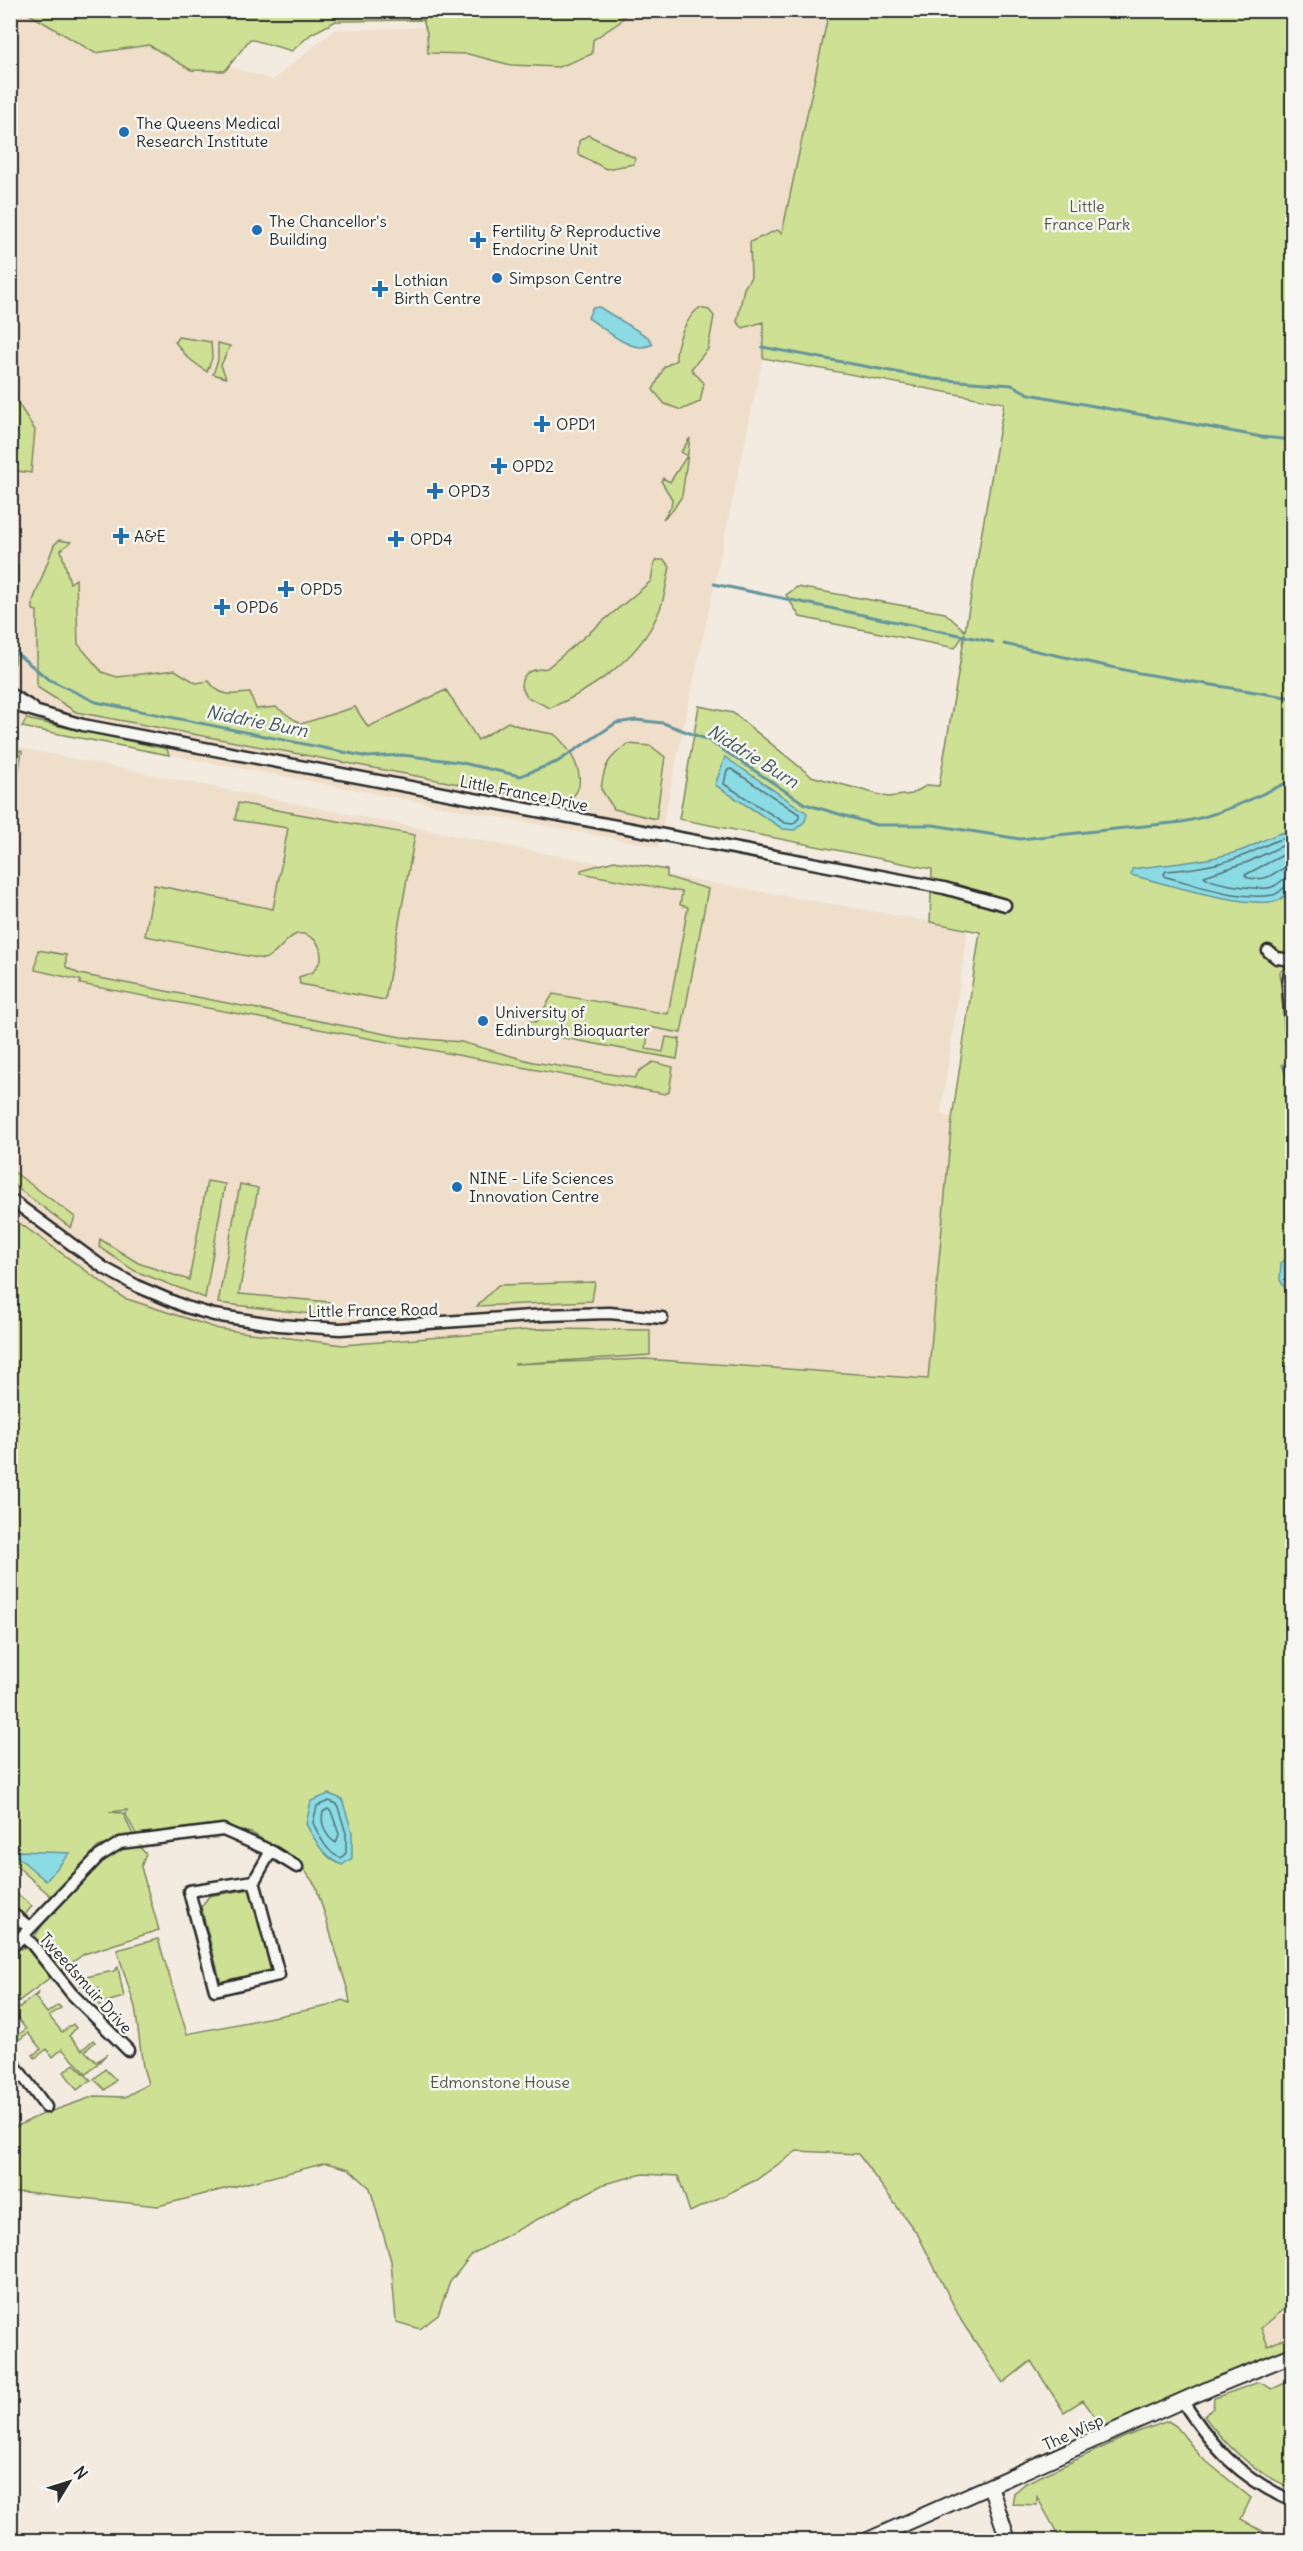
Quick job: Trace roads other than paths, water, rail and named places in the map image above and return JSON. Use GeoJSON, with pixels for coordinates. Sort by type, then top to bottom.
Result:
{"type":"FeatureCollection","features":[{"type":"Feature","properties":{"kind":"street","name":"Little France Drive"},"geometry":{"type":"LineString","coordinates":[[10,694],[38,712]]}},
{"type":"Feature","properties":{"kind":"street","name":"Little France Drive"},"geometry":{"type":"LineString","coordinates":[[10,704],[83,725],[932,886],[1005,905]]}},
{"type":"Feature","properties":{"kind":"street"},"geometry":{"type":"LineString","coordinates":[[1268,951],[1277,958],[1292,960],[1288,984],[1293,1040]]}},
{"type":"Feature","properties":{"kind":"street","name":"Little France Road"},"geometry":{"type":"LineString","coordinates":[[10,1199],[104,1268],[139,1287],[186,1307],[214,1315],[279,1325],[340,1329],[546,1315],[609,1313],[662,1318]]}},
{"type":"Feature","properties":{"kind":"street","name":"Tweedsmuir Drive"},"geometry":{"type":"LineString","coordinates":[[10,1949],[98,1857],[120,1843],[223,1830],[271,1851],[297,1867]]}},
{"type":"Feature","properties":{"kind":"street"},"geometry":{"type":"LineString","coordinates":[[254,1881],[189,1891],[215,1990],[279,1975],[254,1881],[271,1851]]}},
{"type":"Feature","properties":{"kind":"street","name":"Tweedsmuir Drive"},"geometry":{"type":"LineString","coordinates":[[10,1912],[72,1994],[128,2050]]}},
{"type":"Feature","properties":{"kind":"street"},"geometry":{"type":"LineString","coordinates":[[10,2059],[46,2108]]}},
{"type":"Feature","properties":{"kind":"street","name":"The Wisp"},"geometry":{"type":"LineString","coordinates":[[868,2541],[887,2537],[990,2486],[1213,2387],[1293,2355]]}},
{"type":"Feature","properties":{"kind":"street"},"geometry":{"type":"LineString","coordinates":[[1183,2402],[1223,2456],[1249,2478],[1293,2501]]}},
{"type":"Feature","properties":{"kind":"street"},"geometry":{"type":"LineString","coordinates":[[990,2486],[1008,2541]]}},
{"type":"Feature","properties":{"kind":"water"},"geometry":{"type":"Polygon","coordinates":[[[599,307],[648,337],[653,344],[637,347],[619,340],[588,318],[592,308],[599,307]]]}},
{"type":"Feature","properties":{"kind":"water"},"geometry":{"type":"Polygon","coordinates":[[[725,757],[807,813],[805,821],[795,830],[783,829],[715,785],[725,757]]]}},
{"type":"Feature","properties":{"kind":"water"},"geometry":{"type":"Polygon","coordinates":[[[1292,831],[1292,888],[1279,900],[1249,902],[1228,899],[1131,875],[1132,869],[1227,855],[1272,836],[1292,831]]]}},
{"type":"Feature","properties":{"kind":"water"},"geometry":{"type":"Polygon","coordinates":[[[1292,1253],[1292,1300],[1280,1280],[1281,1263],[1292,1253]]]}},
{"type":"Feature","properties":{"kind":"water"},"geometry":{"type":"Polygon","coordinates":[[[329,1794],[342,1799],[352,1832],[352,1858],[342,1865],[325,1853],[306,1824],[311,1801],[329,1794]]]}},
{"type":"Feature","properties":{"kind":"water"},"geometry":{"type":"Polygon","coordinates":[[[12,1852],[70,1853],[46,1881],[12,1852]]]}},
{"type":"Feature","properties":{"kind":"waterway"},"geometry":{"type":"LineString","coordinates":[[762,347],[933,379],[1012,385],[1029,394],[1262,437],[1292,440]]}},
{"type":"Feature","properties":{"kind":"waterway"},"geometry":{"type":"LineString","coordinates":[[714,584],[993,642]]}},
{"type":"Feature","properties":{"kind":"waterway"},"geometry":{"type":"LineString","coordinates":[[1004,644],[1139,673],[1292,698]]}},
{"type":"Feature","properties":{"kind":"waterway","name":"Niddrie Burn"},"geometry":{"type":"LineString","coordinates":[[10,648],[48,679],[96,702],[368,757],[402,755],[458,762],[520,776],[557,762],[616,723],[636,720],[663,723],[708,740],[805,804],[876,825],[933,825],[1020,839],[1182,822],[1225,810],[1292,780]]}},
{"type":"Feature","properties":{"kind":"waterway"},"geometry":{"type":"LineString","coordinates":[[1283,1065],[1292,1089]]}},
{"type":"Feature","properties":{"kind":"place","name":"The Queens Medical Research Institute"},"geometry":{"type":"Point","coordinates":[124,132]}},
{"type":"Feature","properties":{"kind":"place","name":"The Chancellor's Building"},"geometry":{"type":"Point","coordinates":[257,230]}},
{"type":"Feature","properties":{"kind":"place","name":"Fertility & Reproductive Endocrine Unit"},"geometry":{"type":"Point","coordinates":[478,240]}},
{"type":"Feature","properties":{"kind":"place","name":"Simpson Centre"},"geometry":{"type":"Point","coordinates":[497,278]}},
{"type":"Feature","properties":{"kind":"place","name":"Lothian Birth Centre"},"geometry":{"type":"Point","coordinates":[380,289]}},
{"type":"Feature","properties":{"kind":"place","name":"OPD1"},"geometry":{"type":"Point","coordinates":[542,424]}},
{"type":"Feature","properties":{"kind":"place","name":"OPD2"},"geometry":{"type":"Point","coordinates":[499,466]}},
{"type":"Feature","properties":{"kind":"place","name":"OPD3"},"geometry":{"type":"Point","coordinates":[435,491]}},
{"type":"Feature","properties":{"kind":"place","name":"A&E"},"geometry":{"type":"Point","coordinates":[121,536]}},
{"type":"Feature","properties":{"kind":"place","name":"OPD4"},"geometry":{"type":"Point","coordinates":[396,539]}},
{"type":"Feature","properties":{"kind":"place","name":"OPD5"},"geometry":{"type":"Point","coordinates":[286,589]}},
{"type":"Feature","properties":{"kind":"place","name":"OPD6"},"geometry":{"type":"Point","coordinates":[222,607]}},
{"type":"Feature","properties":{"kind":"place","name":"University of Edinburgh Bioquarter"},"geometry":{"type":"Point","coordinates":[483,1021]}},
{"type":"Feature","properties":{"kind":"place","name":"NINE - Life Sciences Innovation Centre"},"geometry":{"type":"Point","coordinates":[457,1187]}},
{"type":"Feature","properties":{"kind":"park label","name":"Little France Park"},"geometry":{"type":"Point","coordinates":[1087,215]}},
{"type":"Feature","properties":{"kind":"park label","name":"Edmonstone House"},"geometry":{"type":"Point","coordinates":[500,2082]}}]}
